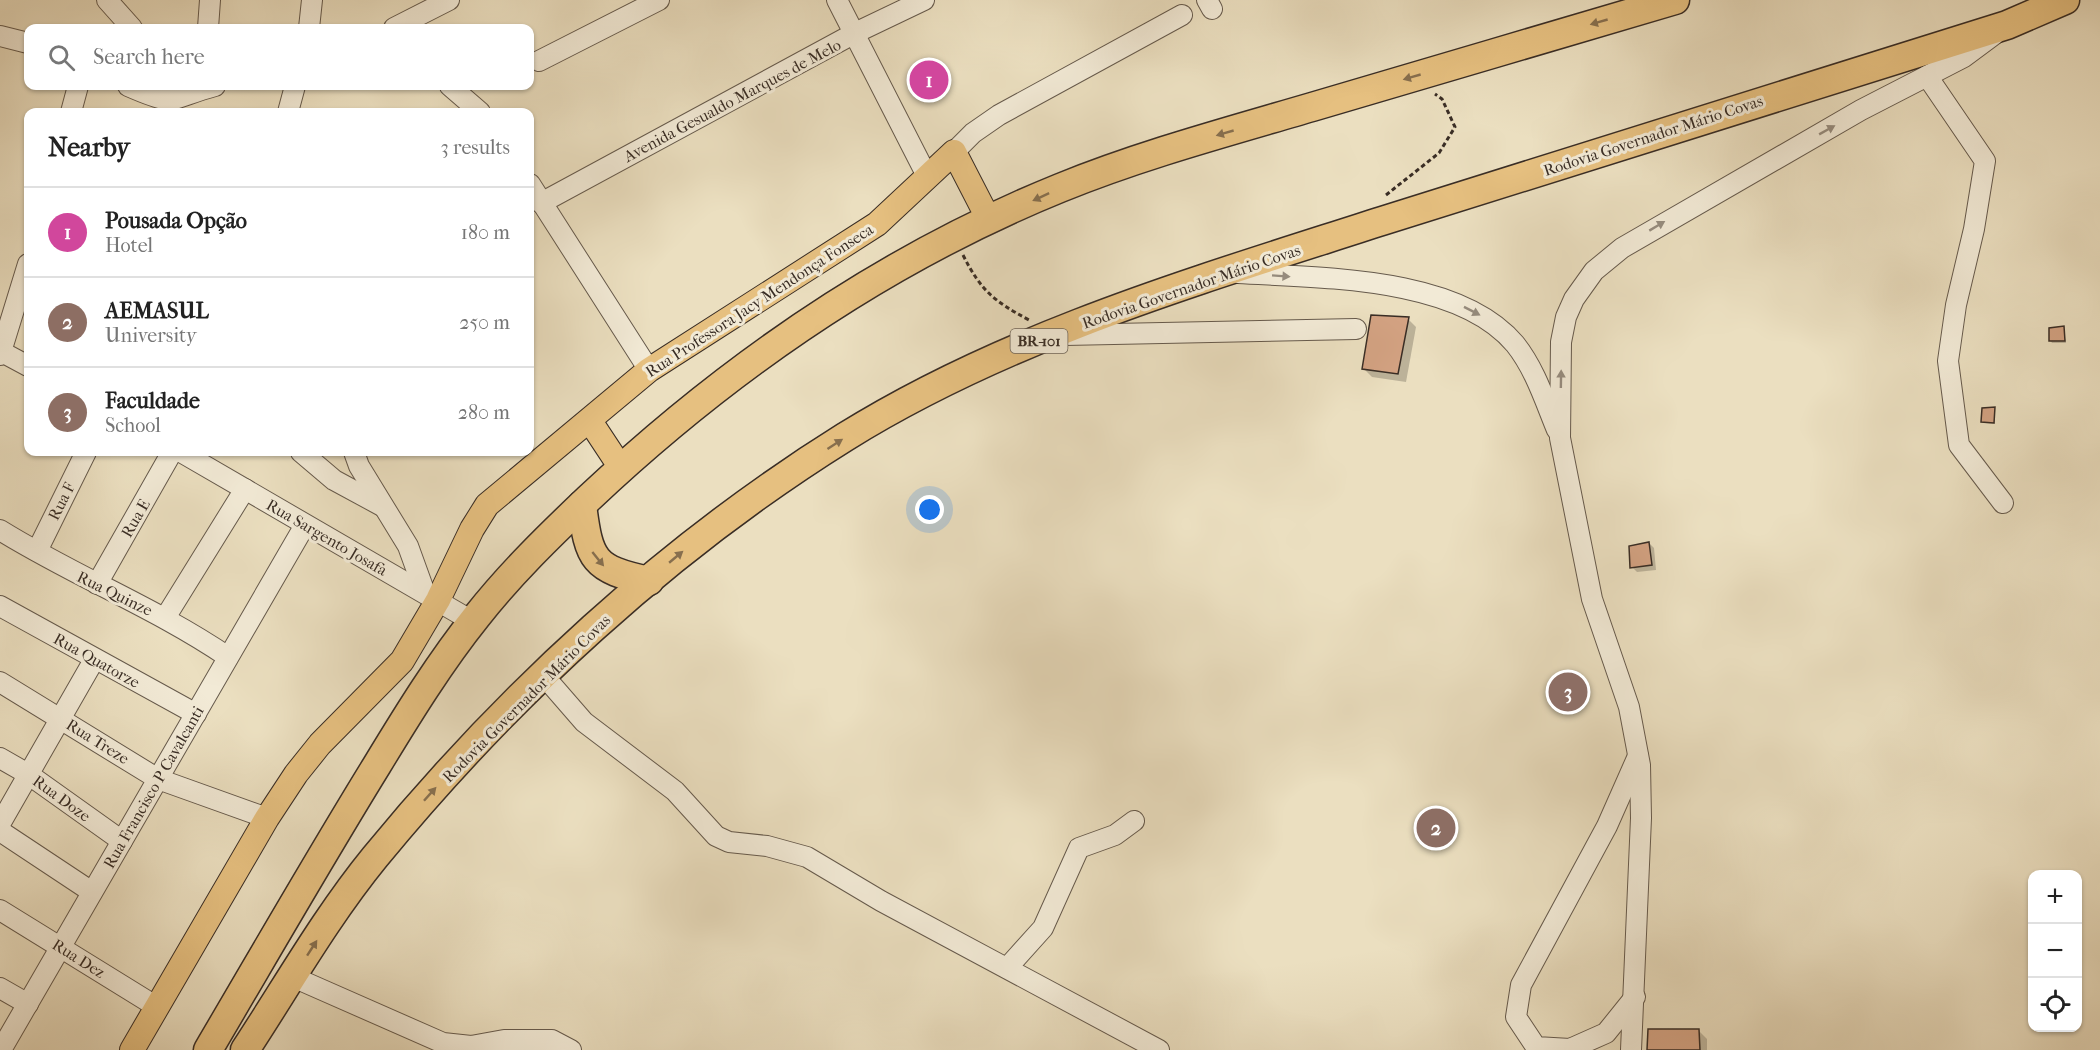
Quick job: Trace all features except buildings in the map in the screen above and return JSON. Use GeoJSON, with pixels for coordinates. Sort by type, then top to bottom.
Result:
{"type":"FeatureCollection","features":[{"type":"Feature","properties":{"kind":"highway"},"geometry":{"type":"LineString","coordinates":[[208,1050],[358,795],[425,688],[472,621],[518,567],[621,468],[700,400],[760,355],[867,284],[954,237],[1058,189],[1148,155],[1675,0]]}},
{"type":"Feature","properties":{"kind":"highway","name":"Rodovia Governador Mário Covas"},"geometry":{"type":"LineString","coordinates":[[245,1050],[372,860],[433,790],[544,676],[648,580],[759,493],[847,436],[931,388],[1125,306],[1223,272],[2007,25],[2065,0]]}},
{"type":"Feature","properties":{"kind":"highway"},"geometry":{"type":"LineString","coordinates":[[582,505],[590,549],[597,560],[605,568],[621,575],[648,580]]}},
{"type":"Feature","properties":{"kind":"main road","name":"Rua Professora Jacy Mendonça Fonseca"},"geometry":{"type":"LineString","coordinates":[[132,1050],[267,818],[296,774],[320,744],[402,661],[432,597],[487,505],[649,370],[877,224],[954,152]]}},
{"type":"Feature","properties":{"kind":"main road"},"geometry":{"type":"LineString","coordinates":[[954,152],[989,220]]}},
{"type":"Feature","properties":{"kind":"main road"},"geometry":{"type":"LineString","coordinates":[[590,421],[621,468]]}},
{"type":"Feature","properties":{"kind":"street"},"geometry":{"type":"LineString","coordinates":[[107,0],[128,24]]}},
{"type":"Feature","properties":{"kind":"street"},"geometry":{"type":"LineString","coordinates":[[208,24],[210,0]]}},
{"type":"Feature","properties":{"kind":"street"},"geometry":{"type":"LineString","coordinates":[[309,24],[312,0]]}},
{"type":"Feature","properties":{"kind":"street"},"geometry":{"type":"LineString","coordinates":[[402,24],[449,0]]}},
{"type":"Feature","properties":{"kind":"street"},"geometry":{"type":"LineString","coordinates":[[539,61],[659,0]]}},
{"type":"Feature","properties":{"kind":"street"},"geometry":{"type":"LineString","coordinates":[[837,0],[928,178]]}},
{"type":"Feature","properties":{"kind":"street","name":"Avenida Gesualdo Marques de Melo"},"geometry":{"type":"LineString","coordinates":[[541,203],[855,33],[924,0]]}},
{"type":"Feature","properties":{"kind":"street","name":"Rua Professora Jacy Mendonça Fonseca"},"geometry":{"type":"LineString","coordinates":[[954,152],[973,133],[999,115],[1182,15]]}},
{"type":"Feature","properties":{"kind":"street"},"geometry":{"type":"LineString","coordinates":[[1632,1050],[1641,818],[1639,754],[1629,707],[1592,599],[1570,501],[1560,438],[1561,342],[1574,299],[1593,271],[1622,248],[1861,110],[1964,57],[2007,25]]}},
{"type":"Feature","properties":{"kind":"street"},"geometry":{"type":"LineString","coordinates":[[0,36],[24,42]]}},
{"type":"Feature","properties":{"kind":"street"},"geometry":{"type":"LineString","coordinates":[[1927,76],[1985,161],[1974,229],[1956,305],[1948,361],[1959,445],[2003,503]]}},
{"type":"Feature","properties":{"kind":"street"},"geometry":{"type":"LineString","coordinates":[[72,108],[77,90]]}},
{"type":"Feature","properties":{"kind":"street"},"geometry":{"type":"LineString","coordinates":[[137,90],[157,99],[174,100],[200,90]]}},
{"type":"Feature","properties":{"kind":"street"},"geometry":{"type":"LineString","coordinates":[[289,108],[294,90]]}},
{"type":"Feature","properties":{"kind":"street"},"geometry":{"type":"LineString","coordinates":[[455,90],[475,108]]}},
{"type":"Feature","properties":{"kind":"street"},"geometry":{"type":"LineString","coordinates":[[534,191],[649,370]]}},
{"type":"Feature","properties":{"kind":"street"},"geometry":{"type":"LineString","coordinates":[[1223,272],[1378,285],[1425,292],[1458,304],[1495,323],[1516,345],[1533,372],[1560,438]]}},
{"type":"Feature","properties":{"kind":"street"},"geometry":{"type":"LineString","coordinates":[[24,277],[1,353],[24,364]]}},
{"type":"Feature","properties":{"kind":"street"},"geometry":{"type":"LineString","coordinates":[[1054,335],[1356,329]]}},
{"type":"Feature","properties":{"kind":"street","name":"Rua F"},"geometry":{"type":"LineString","coordinates":[[36,551],[84,456]]}},
{"type":"Feature","properties":{"kind":"street","name":"Rua E"},"geometry":{"type":"LineString","coordinates":[[97,584],[170,456]]}},
{"type":"Feature","properties":{"kind":"street","name":"Rua Sargento Josafa"},"geometry":{"type":"LineString","coordinates":[[188,456],[472,621]]}},
{"type":"Feature","properties":{"kind":"street"},"geometry":{"type":"LineString","coordinates":[[306,456],[334,480],[382,506]]}},
{"type":"Feature","properties":{"kind":"street"},"geometry":{"type":"LineString","coordinates":[[356,456],[382,506],[408,546],[432,597]]}},
{"type":"Feature","properties":{"kind":"street"},"geometry":{"type":"LineString","coordinates":[[165,618],[244,489]]}},
{"type":"Feature","properties":{"kind":"street","name":"Rua Francisco P Cavalcanti"},"geometry":{"type":"LineString","coordinates":[[1,1050],[305,525]]}},
{"type":"Feature","properties":{"kind":"street","name":"Rua Quinze"},"geometry":{"type":"LineString","coordinates":[[0,530],[97,584],[165,618],[228,657]]}},
{"type":"Feature","properties":{"kind":"street","name":"Rua Quatorze"},"geometry":{"type":"LineString","coordinates":[[0,606],[94,660],[196,714]]}},
{"type":"Feature","properties":{"kind":"street"},"geometry":{"type":"LineString","coordinates":[[0,824],[94,660]]}},
{"type":"Feature","properties":{"kind":"street"},"geometry":{"type":"LineString","coordinates":[[544,676],[584,722],[675,792],[716,836],[729,842],[767,846],[807,857],[881,901],[1159,1050]]}},
{"type":"Feature","properties":{"kind":"street","name":"Rua Treze"},"geometry":{"type":"LineString","coordinates":[[0,682],[158,779],[267,818]]}},
{"type":"Feature","properties":{"kind":"street"},"geometry":{"type":"LineString","coordinates":[[1635,997],[1606,1033],[1570,1049],[1536,1047],[1516,1017],[1521,985],[1607,826],[1639,754]]}},
{"type":"Feature","properties":{"kind":"street","name":"Rua Doze"},"geometry":{"type":"LineString","coordinates":[[0,758],[28,774],[122,841]]}},
{"type":"Feature","properties":{"kind":"street"},"geometry":{"type":"LineString","coordinates":[[1006,968],[1044,928],[1079,848],[1115,835],[1134,821]]}},
{"type":"Feature","properties":{"kind":"street"},"geometry":{"type":"LineString","coordinates":[[0,831],[92,892]]}},
{"type":"Feature","properties":{"kind":"street","name":"Rua Dez"},"geometry":{"type":"LineString","coordinates":[[0,910],[157,1007]]}},
{"type":"Feature","properties":{"kind":"street"},"geometry":{"type":"LineString","coordinates":[[292,977],[443,1043],[471,1046],[504,1040],[552,1040],[571,1050]]}},
{"type":"Feature","properties":{"kind":"street"},"geometry":{"type":"LineString","coordinates":[[0,988],[28,1004]]}},
{"type":"Feature","properties":{"kind":"path"},"geometry":{"type":"LineString","coordinates":[[1378,202],[1439,153],[1455,128],[1442,99],[1411,78]]}},
{"type":"Feature","properties":{"kind":"path"},"geometry":{"type":"LineString","coordinates":[[954,237],[977,284],[1007,308],[1054,335]]}},
{"type":"Feature","properties":{"kind":"place","name":"Pousada Opção"},"geometry":{"type":"Point","coordinates":[929,80]}},
{"type":"Feature","properties":{"kind":"place","name":"Faculdade"},"geometry":{"type":"Point","coordinates":[1568,692]}},
{"type":"Feature","properties":{"kind":"place","name":"AEMASUL"},"geometry":{"type":"Point","coordinates":[1436,828]}}]}
